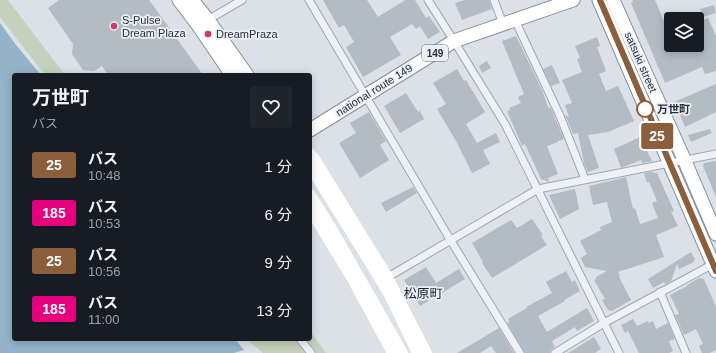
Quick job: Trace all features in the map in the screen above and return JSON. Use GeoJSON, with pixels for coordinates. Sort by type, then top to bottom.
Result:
{"type":"FeatureCollection","features":[{"type":"Feature","properties":{"kind":"highway"},"geometry":{"type":"LineString","coordinates":[[179,0],[203,22],[245,73]]}},
{"type":"Feature","properties":{"kind":"highway"},"geometry":{"type":"LineString","coordinates":[[192,0],[231,73]]}},
{"type":"Feature","properties":{"kind":"highway","name":"national route 149"},"geometry":{"type":"LineString","coordinates":[[312,129],[454,41],[573,0]]}},
{"type":"Feature","properties":{"kind":"highway","name":"satsuki street"},"geometry":{"type":"LineString","coordinates":[[600,0],[668,162],[715,266]]}},
{"type":"Feature","properties":{"kind":"highway","name":"satsuki street"},"geometry":{"type":"LineString","coordinates":[[613,0],[716,234]]}},
{"type":"Feature","properties":{"kind":"street"},"geometry":{"type":"LineString","coordinates":[[203,22],[242,0]]}},
{"type":"Feature","properties":{"kind":"street"},"geometry":{"type":"LineString","coordinates":[[309,0],[451,241],[520,353]]}},
{"type":"Feature","properties":{"kind":"street"},"geometry":{"type":"LineString","coordinates":[[428,0],[505,124],[619,353]]}},
{"type":"Feature","properties":{"kind":"street"},"geometry":{"type":"LineString","coordinates":[[494,0],[509,22],[560,116],[585,179]]}},
{"type":"Feature","properties":{"kind":"street"},"geometry":{"type":"LineString","coordinates":[[388,277],[538,189],[668,162],[716,154]]}},
{"type":"Feature","properties":{"kind":"street"},"geometry":{"type":"LineString","coordinates":[[312,155],[388,277],[427,353]]}},
{"type":"Feature","properties":{"kind":"street"},"geometry":{"type":"LineString","coordinates":[[312,170],[371,265],[417,353]]}},
{"type":"Feature","properties":{"kind":"street"},"geometry":{"type":"LineString","coordinates":[[312,197],[331,226],[403,353]]}},
{"type":"Feature","properties":{"kind":"street"},"geometry":{"type":"LineString","coordinates":[[312,212],[352,278],[392,353]]}},
{"type":"Feature","properties":{"kind":"street"},"geometry":{"type":"LineString","coordinates":[[554,353],[660,292],[715,266]]}},
{"type":"Feature","properties":{"kind":"street"},"geometry":{"type":"LineString","coordinates":[[660,292],[686,353]]}},
{"type":"Feature","properties":{"kind":"street"},"geometry":{"type":"LineString","coordinates":[[302,341],[311,353]]}},
{"type":"Feature","properties":{"kind":"green space"},"geometry":{"type":"Polygon","coordinates":[[[0,0],[8,0],[63,73],[43,73],[0,17],[0,0]]]}},
{"type":"Feature","properties":{"kind":"green space"},"geometry":{"type":"Polygon","coordinates":[[[312,334],[326,353],[263,353],[248,341],[312,341],[312,334]]]}},
{"type":"Feature","properties":{"kind":"water"},"geometry":{"type":"Polygon","coordinates":[[[0,23],[39,73],[12,73],[12,341],[237,341],[244,350],[234,353],[0,353],[0,23]]]}},
{"type":"Feature","properties":{"kind":"building","name":"S-Pulse Dream Plaza"},"geometry":{"type":"Polygon","coordinates":[[[59,0],[149,0],[202,73],[107,73],[102,66],[94,71],[83,70],[72,54],[73,44],[48,8],[59,0]]]}},
{"type":"Feature","properties":{"kind":"building"},"geometry":{"type":"Polygon","coordinates":[[[323,0],[367,0],[378,17],[405,0],[415,0],[426,18],[429,16],[440,32],[428,39],[420,26],[416,29],[412,24],[390,37],[401,55],[363,77],[346,47],[354,42],[344,25],[339,28],[323,0]]]}},
{"type":"Feature","properties":{"kind":"building"},"geometry":{"type":"Polygon","coordinates":[[[465,0],[489,0],[492,9],[462,20],[455,3],[465,0]]]}},
{"type":"Feature","properties":{"kind":"building"},"geometry":{"type":"Polygon","coordinates":[[[632,0],[655,0],[664,21],[664,52],[704,52],[704,19],[708,18],[716,36],[716,71],[705,74],[702,67],[665,83],[631,3],[633,2],[632,0]]]}},
{"type":"Feature","properties":{"kind":"building"},"geometry":{"type":"Polygon","coordinates":[[[714,5],[716,13],[704,17],[704,12],[701,12],[700,9],[714,5]]]}},
{"type":"Feature","properties":{"kind":"building"},"geometry":{"type":"Polygon","coordinates":[[[516,36],[542,90],[548,107],[551,108],[564,139],[547,146],[558,174],[548,178],[549,182],[541,179],[525,144],[522,146],[507,111],[510,110],[509,108],[521,103],[518,97],[524,94],[502,41],[516,36]]]}},
{"type":"Feature","properties":{"kind":"building"},"geometry":{"type":"Polygon","coordinates":[[[597,37],[600,46],[597,47],[606,71],[599,74],[606,91],[618,86],[634,121],[608,132],[588,135],[599,168],[588,172],[584,163],[578,133],[573,134],[565,115],[569,117],[565,105],[572,103],[562,80],[582,72],[577,59],[580,58],[575,46],[597,37]]]}},
{"type":"Feature","properties":{"kind":"building"},"geometry":{"type":"Polygon","coordinates":[[[487,61],[491,68],[482,73],[479,66],[487,61]]]}},
{"type":"Feature","properties":{"kind":"building"},"geometry":{"type":"Polygon","coordinates":[[[552,65],[560,83],[551,86],[543,69],[552,65]]]}},
{"type":"Feature","properties":{"kind":"building"},"geometry":{"type":"Polygon","coordinates":[[[457,69],[464,81],[466,80],[485,112],[466,124],[477,143],[496,133],[500,142],[483,150],[490,164],[472,173],[456,141],[437,109],[446,104],[433,83],[457,69]]]}},
{"type":"Feature","properties":{"kind":"building"},"geometry":{"type":"Polygon","coordinates":[[[716,84],[716,112],[685,127],[674,102],[716,84]]]}},
{"type":"Feature","properties":{"kind":"building"},"geometry":{"type":"Polygon","coordinates":[[[406,93],[418,112],[420,111],[424,119],[400,133],[384,106],[406,93]]]}},
{"type":"Feature","properties":{"kind":"building"},"geometry":{"type":"Polygon","coordinates":[[[369,112],[386,141],[380,145],[389,160],[360,178],[339,143],[356,133],[350,123],[369,112]]]}},
{"type":"Feature","properties":{"kind":"building"},"geometry":{"type":"Polygon","coordinates":[[[710,129],[712,133],[691,142],[688,135],[710,129]]]}},
{"type":"Feature","properties":{"kind":"building"},"geometry":{"type":"Polygon","coordinates":[[[640,137],[652,161],[642,163],[641,160],[621,168],[614,149],[640,137]]]}},
{"type":"Feature","properties":{"kind":"building"},"geometry":{"type":"Polygon","coordinates":[[[716,161],[716,197],[703,166],[704,163],[716,161]]]}},
{"type":"Feature","properties":{"kind":"building"},"geometry":{"type":"Polygon","coordinates":[[[644,173],[657,173],[674,211],[671,212],[678,226],[656,235],[664,257],[618,272],[631,300],[612,311],[608,310],[602,300],[605,299],[594,280],[596,277],[607,271],[585,267],[581,258],[587,254],[580,241],[601,230],[600,227],[612,222],[607,202],[593,205],[589,186],[626,177],[633,209],[635,208],[640,224],[658,218],[652,203],[657,201],[649,182],[647,183],[644,173]]]}},
{"type":"Feature","properties":{"kind":"building"},"geometry":{"type":"Polygon","coordinates":[[[413,187],[417,193],[386,212],[381,203],[413,187]]]}},
{"type":"Feature","properties":{"kind":"building"},"geometry":{"type":"Polygon","coordinates":[[[575,189],[579,209],[560,219],[549,195],[575,189]]]}},
{"type":"Feature","properties":{"kind":"building"},"geometry":{"type":"Polygon","coordinates":[[[532,219],[543,235],[541,236],[547,245],[492,278],[482,263],[483,262],[472,243],[511,220],[517,228],[532,219]]]}},
{"type":"Feature","properties":{"kind":"building"},"geometry":{"type":"Polygon","coordinates":[[[691,252],[695,260],[693,261],[694,262],[679,269],[677,264],[671,281],[665,284],[664,282],[653,288],[648,279],[691,252]]]}},
{"type":"Feature","properties":{"kind":"building"},"geometry":{"type":"Polygon","coordinates":[[[426,267],[436,283],[459,269],[465,279],[420,306],[404,280],[426,267]]]}},
{"type":"Feature","properties":{"kind":"building"},"geometry":{"type":"Polygon","coordinates":[[[566,271],[572,282],[575,280],[580,291],[538,316],[547,332],[587,308],[594,321],[577,331],[575,327],[552,341],[555,347],[550,353],[525,353],[507,323],[510,321],[508,319],[552,293],[546,282],[566,271]]]}},
{"type":"Feature","properties":{"kind":"building"},"geometry":{"type":"Polygon","coordinates":[[[699,278],[704,279],[716,307],[716,350],[710,353],[702,353],[699,346],[703,344],[696,329],[684,335],[675,315],[679,314],[670,295],[699,278]]]}},
{"type":"Feature","properties":{"kind":"building"},"geometry":{"type":"Polygon","coordinates":[[[633,319],[637,326],[648,321],[648,323],[653,321],[656,329],[668,323],[675,339],[669,341],[673,351],[669,353],[639,353],[628,331],[625,333],[621,325],[633,319]]]}},
{"type":"Feature","properties":{"kind":"building"},"geometry":{"type":"Polygon","coordinates":[[[499,328],[514,353],[496,353],[491,346],[480,353],[457,353],[499,328]]]}},
{"type":"Feature","properties":{"kind":"building"},"geometry":{"type":"Polygon","coordinates":[[[594,337],[601,349],[595,353],[568,353],[594,337]]]}},
{"type":"Feature","properties":{"kind":"bus line","name":"25"},"geometry":{"type":"LineString","coordinates":[[600,0],[668,162],[716,271]]}},
{"type":"Feature","properties":{"kind":"place","name":"S-Pulse Dream Plaza"},"geometry":{"type":"Point","coordinates":[114,26]}},
{"type":"Feature","properties":{"kind":"place","name":"DreamPraza"},"geometry":{"type":"Point","coordinates":[208,34]}},
{"type":"Feature","properties":{"kind":"place","name":"万世町"},"geometry":{"type":"Point","coordinates":[645,109]}},
{"type":"Feature","properties":{"kind":"district","name":"松原町"},"geometry":{"type":"Point","coordinates":[423,293]}}]}
